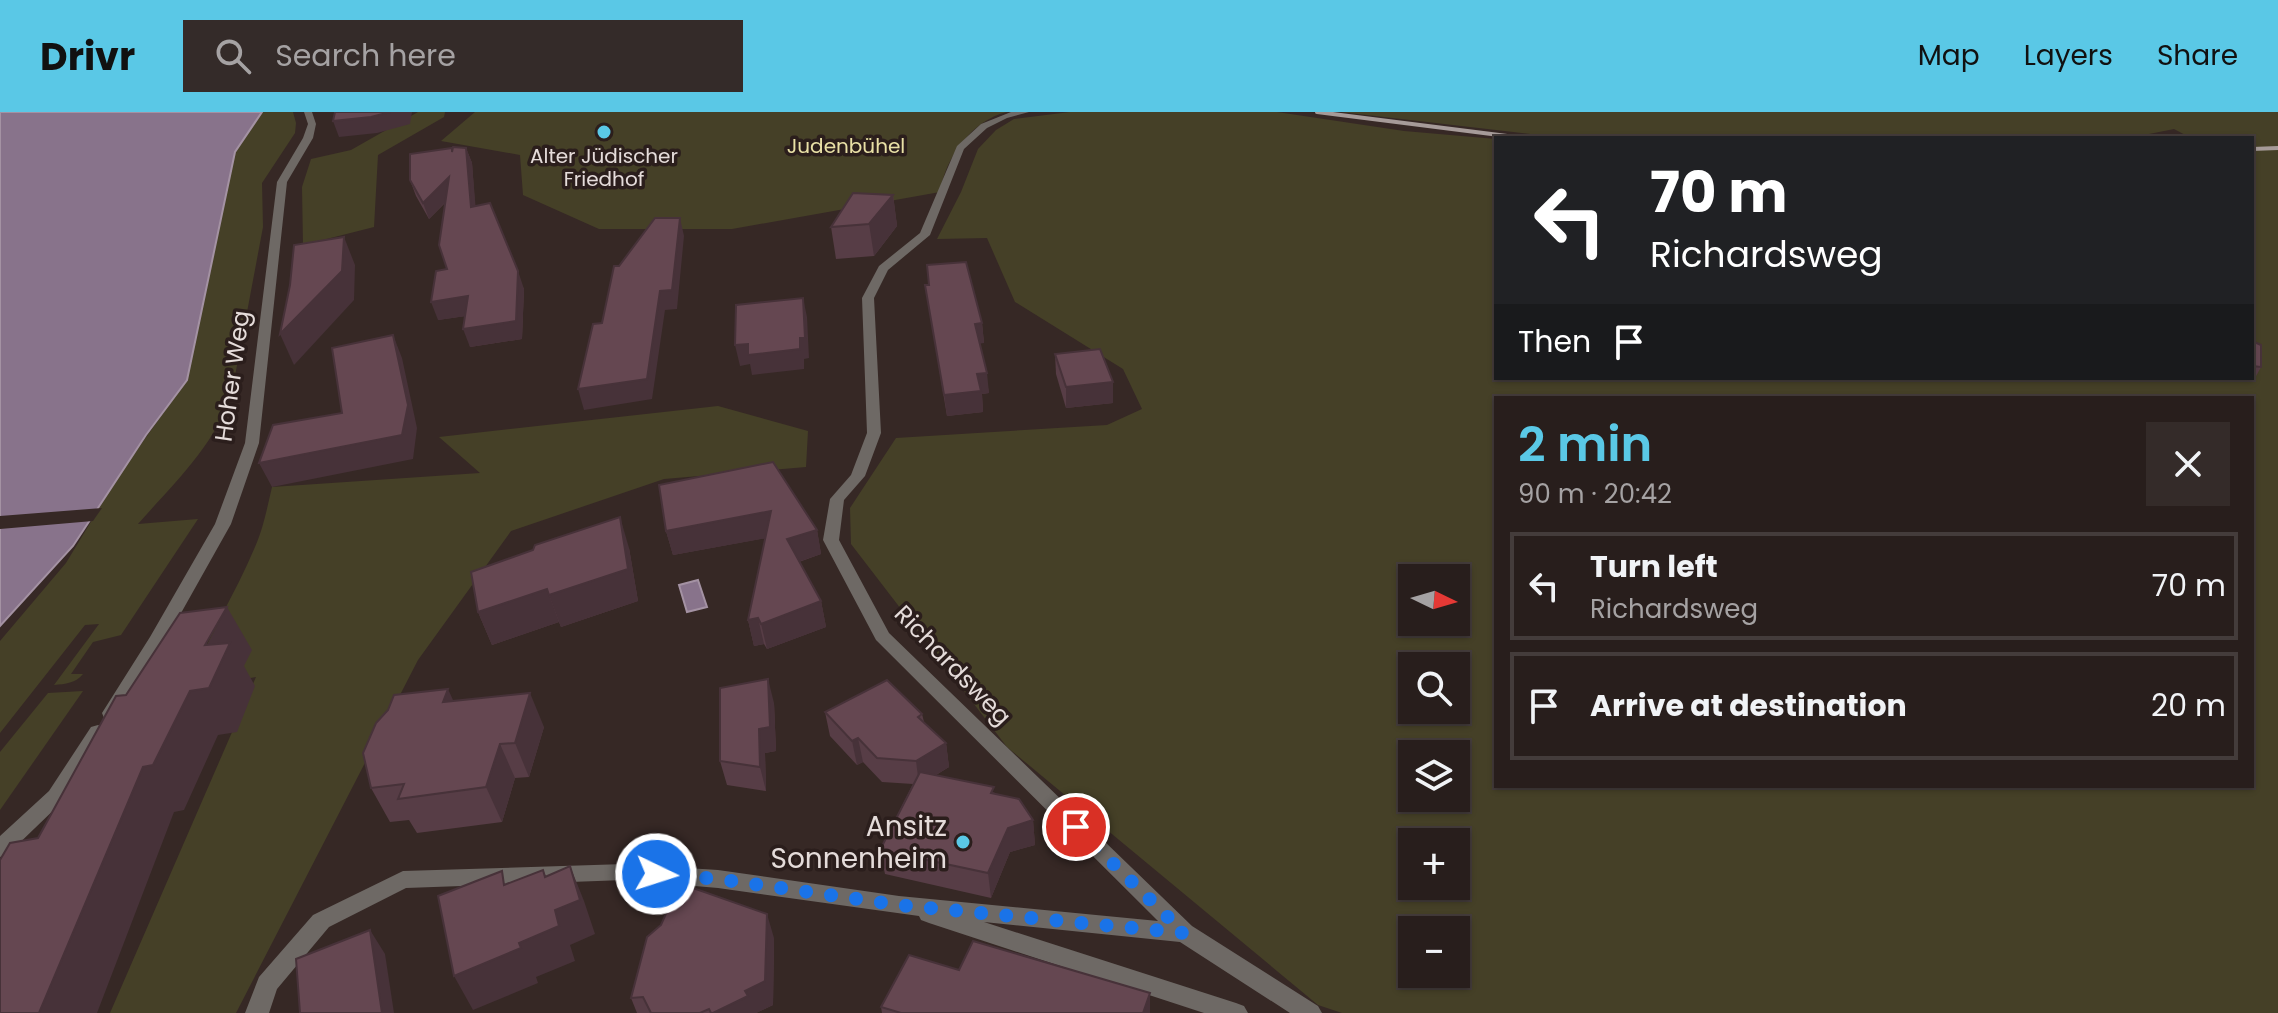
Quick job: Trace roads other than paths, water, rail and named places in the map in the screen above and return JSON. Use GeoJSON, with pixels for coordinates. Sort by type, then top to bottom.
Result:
{"type":"FeatureCollection","features":[{"type":"Feature","properties":{"kind":"street","name":"Hoher Weg"},"geometry":{"type":"LineString","coordinates":[[0,849],[56,796],[133,678],[223,524],[252,443],[282,182],[308,138],[312,124],[308,112]]}},
{"type":"Feature","properties":{"kind":"street","name":"Richardsweg"},"geometry":{"type":"LineString","coordinates":[[1025,112],[1004,116],[984,126],[960,148],[925,235],[883,268],[868,298],[874,433],[858,476],[837,499],[831,540],[882,636],[1184,933],[1310,1013]]}},
{"type":"Feature","properties":{"kind":"street","name":"Hoher Weg"},"geometry":{"type":"LineString","coordinates":[[48,834],[56,796]]}},
{"type":"Feature","properties":{"kind":"street","name":"Richardsweg"},"geometry":{"type":"LineString","coordinates":[[257,1013],[267,984],[321,921],[403,880],[625,872],[718,879],[899,905],[1184,933]]}},
{"type":"Feature","properties":{"kind":"street"},"geometry":{"type":"LineString","coordinates":[[899,905],[1236,1013]]}},
{"type":"Feature","properties":{"kind":"railway"},"geometry":{"type":"LineString","coordinates":[[1317,112],[1507,136]]}},
{"type":"Feature","properties":{"kind":"railway"},"geometry":{"type":"LineString","coordinates":[[2254,149],[2278,148]]}},
{"type":"Feature","properties":{"kind":"place","name":"Alter Jüdischer Friedhof"},"geometry":{"type":"Point","coordinates":[604,132]}},
{"type":"Feature","properties":{"kind":"place","name":"Ansitz Sonnenheim"},"geometry":{"type":"Point","coordinates":[963,842]}},
{"type":"Feature","properties":{"kind":"park label","name":"Judenbühel"},"geometry":{"type":"Point","coordinates":[846,146]}}]}
